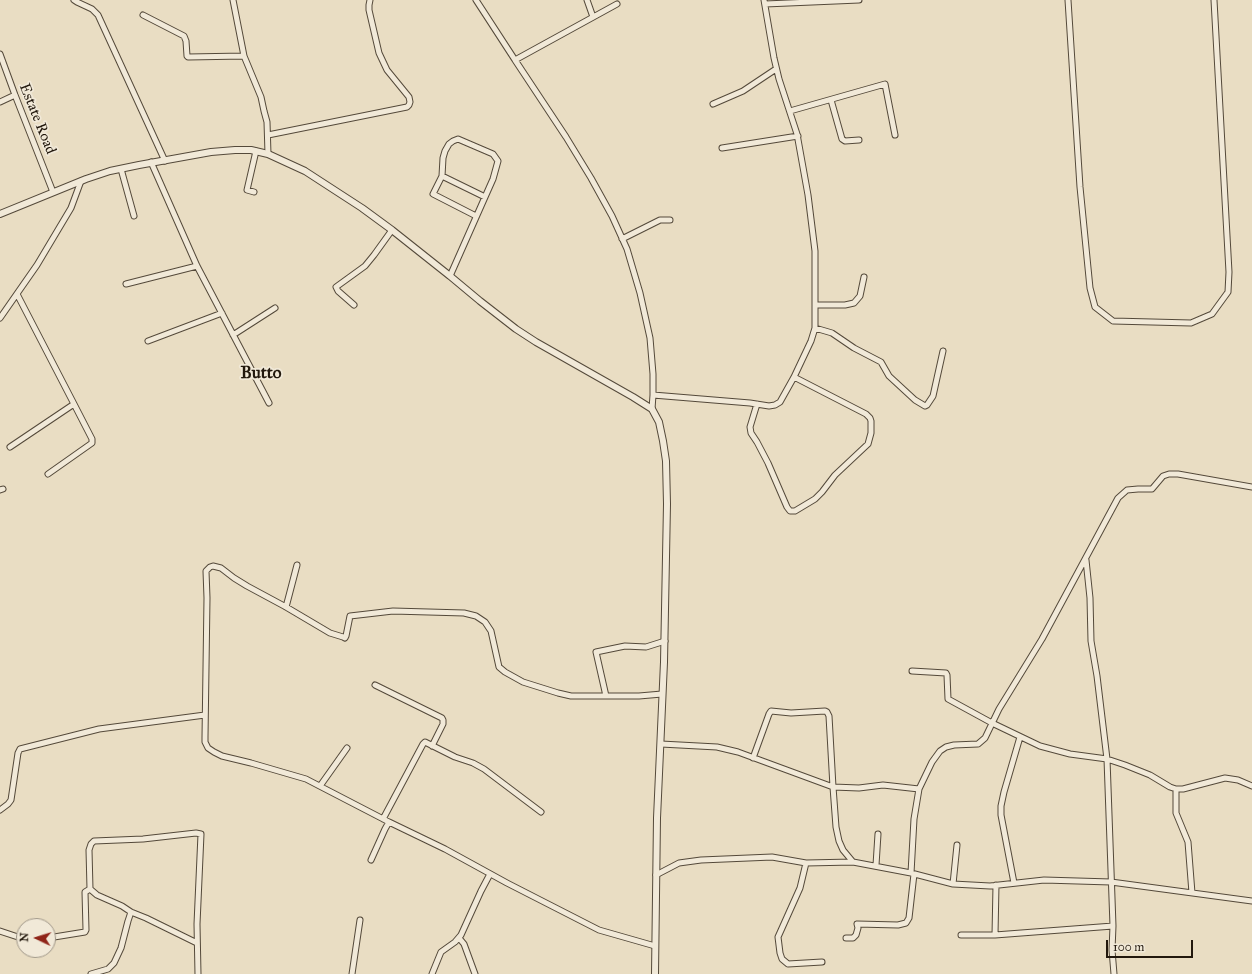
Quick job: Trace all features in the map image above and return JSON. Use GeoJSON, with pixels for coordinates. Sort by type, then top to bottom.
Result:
{"type":"FeatureCollection","features":[{"type":"Feature","properties":{"kind":"street"},"geometry":{"type":"LineString","coordinates":[[74,0],[92,9],[98,15],[165,161]]}},
{"type":"Feature","properties":{"kind":"street"},"geometry":{"type":"LineString","coordinates":[[233,0],[244,56],[261,97],[267,122],[268,154]]}},
{"type":"Feature","properties":{"kind":"street"},"geometry":{"type":"LineString","coordinates":[[268,135],[407,107],[409,105],[409,97],[387,70],[380,53],[369,10],[370,0]]}},
{"type":"Feature","properties":{"kind":"street"},"geometry":{"type":"LineString","coordinates":[[476,0],[570,144],[612,216],[627,249],[640,293],[650,338],[653,395],[652,409]]}},
{"type":"Feature","properties":{"kind":"street"},"geometry":{"type":"LineString","coordinates":[[587,0],[593,17]]}},
{"type":"Feature","properties":{"kind":"street"},"geometry":{"type":"LineString","coordinates":[[653,395],[769,406],[780,402],[794,377],[815,328],[814,251],[808,195],[798,136],[776,69],[764,2],[859,0]]}},
{"type":"Feature","properties":{"kind":"street"},"geometry":{"type":"LineString","coordinates":[[1068,0],[1080,187],[1090,288],[1095,307],[1114,321],[1191,323],[1212,314],[1228,292],[1229,272],[1214,0]]}},
{"type":"Feature","properties":{"kind":"street"},"geometry":{"type":"LineString","coordinates":[[516,60],[617,4]]}},
{"type":"Feature","properties":{"kind":"street"},"geometry":{"type":"LineString","coordinates":[[143,15],[184,36],[188,57],[244,56]]}},
{"type":"Feature","properties":{"kind":"street","name":"Estate Road"},"geometry":{"type":"LineString","coordinates":[[0,54],[14,95],[53,192]]}},
{"type":"Feature","properties":{"kind":"street"},"geometry":{"type":"LineString","coordinates":[[713,104],[743,91],[776,69]]}},
{"type":"Feature","properties":{"kind":"street"},"geometry":{"type":"LineString","coordinates":[[790,111],[885,84],[895,135]]}},
{"type":"Feature","properties":{"kind":"street"},"geometry":{"type":"LineString","coordinates":[[0,102],[14,95]]}},
{"type":"Feature","properties":{"kind":"street"},"geometry":{"type":"LineString","coordinates":[[831,100],[842,139],[846,141],[859,140]]}},
{"type":"Feature","properties":{"kind":"street"},"geometry":{"type":"LineString","coordinates":[[722,148],[798,136]]}},
{"type":"Feature","properties":{"kind":"street"},"geometry":{"type":"LineString","coordinates":[[450,276],[493,179],[498,161],[493,154],[458,139],[449,144],[445,151],[442,176],[433,194],[476,216]]}},
{"type":"Feature","properties":{"kind":"street"},"geometry":{"type":"LineString","coordinates":[[0,214],[81,181],[110,171],[211,152],[240,150],[256,151],[268,154],[289,163],[310,175],[362,208],[392,230],[480,302],[516,329],[652,409],[659,422],[663,441],[666,461],[668,504],[665,640],[657,818],[655,974]]}},
{"type":"Feature","properties":{"kind":"street"},"geometry":{"type":"LineString","coordinates":[[254,192],[247,190],[256,151]]}},
{"type":"Feature","properties":{"kind":"street"},"geometry":{"type":"LineString","coordinates":[[152,162],[197,266],[269,403]]}},
{"type":"Feature","properties":{"kind":"street"},"geometry":{"type":"LineString","coordinates":[[121,169],[134,216]]}},
{"type":"Feature","properties":{"kind":"street"},"geometry":{"type":"LineString","coordinates":[[442,176],[485,197]]}},
{"type":"Feature","properties":{"kind":"street"},"geometry":{"type":"LineString","coordinates":[[0,318],[37,265],[71,208],[81,181]]}},
{"type":"Feature","properties":{"kind":"street"},"geometry":{"type":"LineString","coordinates":[[622,239],[660,220],[670,220]]}},
{"type":"Feature","properties":{"kind":"street"},"geometry":{"type":"LineString","coordinates":[[354,304],[338,291],[336,287],[365,266],[392,230]]}},
{"type":"Feature","properties":{"kind":"street"},"geometry":{"type":"LineString","coordinates":[[126,284],[197,266]]}},
{"type":"Feature","properties":{"kind":"street"},"geometry":{"type":"LineString","coordinates":[[815,305],[845,305],[854,303],[860,296],[864,277]]}},
{"type":"Feature","properties":{"kind":"street"},"geometry":{"type":"LineString","coordinates":[[17,294],[92,439],[92,443],[48,474]]}},
{"type":"Feature","properties":{"kind":"street"},"geometry":{"type":"LineString","coordinates":[[234,336],[275,308]]}},
{"type":"Feature","properties":{"kind":"street"},"geometry":{"type":"LineString","coordinates":[[148,341],[222,312]]}},
{"type":"Feature","properties":{"kind":"street"},"geometry":{"type":"LineString","coordinates":[[815,328],[832,333],[854,348],[881,362],[889,376],[915,400],[925,406],[932,396],[943,351]]}},
{"type":"Feature","properties":{"kind":"street"},"geometry":{"type":"LineString","coordinates":[[757,404],[750,427],[751,433],[768,463],[787,508],[790,511],[794,511],[815,499],[835,475],[868,444],[871,421],[868,416],[794,377]]}},
{"type":"Feature","properties":{"kind":"street"},"geometry":{"type":"LineString","coordinates":[[10,448],[74,404]]}},
{"type":"Feature","properties":{"kind":"street"},"geometry":{"type":"LineString","coordinates":[[846,938],[853,938],[856,935],[858,928],[857,924],[898,925],[906,923],[909,918],[914,819],[919,789],[932,762],[940,751],[946,747],[954,745],[978,744],[985,738],[992,723],[1042,639],[1118,498],[1127,490],[1138,488],[1152,489],[1163,476],[1169,474],[1178,474],[1252,487]]}},
{"type":"Feature","properties":{"kind":"street"},"geometry":{"type":"LineString","coordinates":[[1086,559],[1090,598],[1091,641],[1097,676],[1107,759],[1113,926],[1112,950],[1114,974]]}},
{"type":"Feature","properties":{"kind":"street"},"geometry":{"type":"LineString","coordinates":[[286,607],[297,565]]}},
{"type":"Feature","properties":{"kind":"street"},"geometry":{"type":"LineString","coordinates":[[655,946],[599,930],[490,874],[445,848],[389,822],[299,776],[222,756],[208,748],[205,742],[205,715],[206,576],[208,568],[213,566],[221,568],[234,578],[330,633],[345,638],[350,616],[393,611],[470,614],[481,618],[491,631],[499,667],[523,682],[558,693],[584,696],[639,696],[662,694]]}},
{"type":"Feature","properties":{"kind":"street"},"geometry":{"type":"LineString","coordinates":[[606,696],[596,652],[624,646],[646,647],[665,640]]}},
{"type":"Feature","properties":{"kind":"street"},"geometry":{"type":"LineString","coordinates":[[912,671],[946,673],[948,699],[992,723],[1040,746],[1070,754],[1107,759],[1125,764],[1176,789],[1183,789],[1225,778],[1238,780],[1252,786]]}},
{"type":"Feature","properties":{"kind":"street"},"geometry":{"type":"LineString","coordinates":[[375,684],[442,718],[443,724],[432,746]]}},
{"type":"Feature","properties":{"kind":"street"},"geometry":{"type":"LineString","coordinates":[[752,758],[771,711],[791,713],[827,712],[829,716],[836,827],[839,841],[853,862]]}},
{"type":"Feature","properties":{"kind":"street"},"geometry":{"type":"LineString","coordinates":[[0,810],[11,800],[18,753],[20,749],[99,729],[205,715]]}},
{"type":"Feature","properties":{"kind":"street"},"geometry":{"type":"LineString","coordinates":[[1014,883],[1001,815],[1001,806],[1020,737]]}},
{"type":"Feature","properties":{"kind":"street"},"geometry":{"type":"LineString","coordinates":[[383,819],[424,743],[484,769],[541,812]]}},
{"type":"Feature","properties":{"kind":"street"},"geometry":{"type":"LineString","coordinates":[[661,744],[702,745],[738,752],[833,787],[859,788],[883,785],[919,789]]}},
{"type":"Feature","properties":{"kind":"street"},"geometry":{"type":"LineString","coordinates":[[320,786],[347,748]]}},
{"type":"Feature","properties":{"kind":"street"},"geometry":{"type":"LineString","coordinates":[[1176,789],[1176,813],[1188,842],[1192,893]]}},
{"type":"Feature","properties":{"kind":"street"},"geometry":{"type":"LineString","coordinates":[[371,860],[389,822]]}},
{"type":"Feature","properties":{"kind":"street"},"geometry":{"type":"LineString","coordinates":[[90,889],[90,846],[94,841],[200,833],[197,917],[198,974]]}},
{"type":"Feature","properties":{"kind":"street"},"geometry":{"type":"LineString","coordinates":[[876,865],[878,834]]}},
{"type":"Feature","properties":{"kind":"street"},"geometry":{"type":"LineString","coordinates":[[953,884],[957,845]]}},
{"type":"Feature","properties":{"kind":"street"},"geometry":{"type":"LineString","coordinates":[[656,875],[679,863],[701,860],[772,857],[806,863],[853,862],[876,865],[953,884],[996,885],[1044,880],[1111,882],[1252,901]]}},
{"type":"Feature","properties":{"kind":"street"},"geometry":{"type":"LineString","coordinates":[[806,863],[800,888],[778,937],[780,952],[782,959],[788,964],[822,962]]}},
{"type":"Feature","properties":{"kind":"street"},"geometry":{"type":"LineString","coordinates":[[432,974],[441,952],[459,938],[465,928],[490,874]]}},
{"type":"Feature","properties":{"kind":"street"},"geometry":{"type":"LineString","coordinates":[[995,935],[996,885]]}},
{"type":"Feature","properties":{"kind":"street"},"geometry":{"type":"LineString","coordinates":[[90,889],[98,895],[131,912],[197,943]]}},
{"type":"Feature","properties":{"kind":"street"},"geometry":{"type":"LineString","coordinates":[[56,937],[85,932],[85,892],[90,889]]}},
{"type":"Feature","properties":{"kind":"street"},"geometry":{"type":"LineString","coordinates":[[91,974],[108,969],[114,963],[121,948],[131,912]]}},
{"type":"Feature","properties":{"kind":"street"},"geometry":{"type":"LineString","coordinates":[[352,974],[360,920]]}},
{"type":"Feature","properties":{"kind":"street"},"geometry":{"type":"LineString","coordinates":[[961,935],[995,935],[1113,926]]}},
{"type":"Feature","properties":{"kind":"street"},"geometry":{"type":"LineString","coordinates":[[0,931],[16,936]]}},
{"type":"Feature","properties":{"kind":"street"},"geometry":{"type":"LineString","coordinates":[[459,938],[464,944],[475,974]]}},
{"type":"Feature","properties":{"kind":"district","name":"Butto"},"geometry":{"type":"Point","coordinates":[261,374]}}]}
